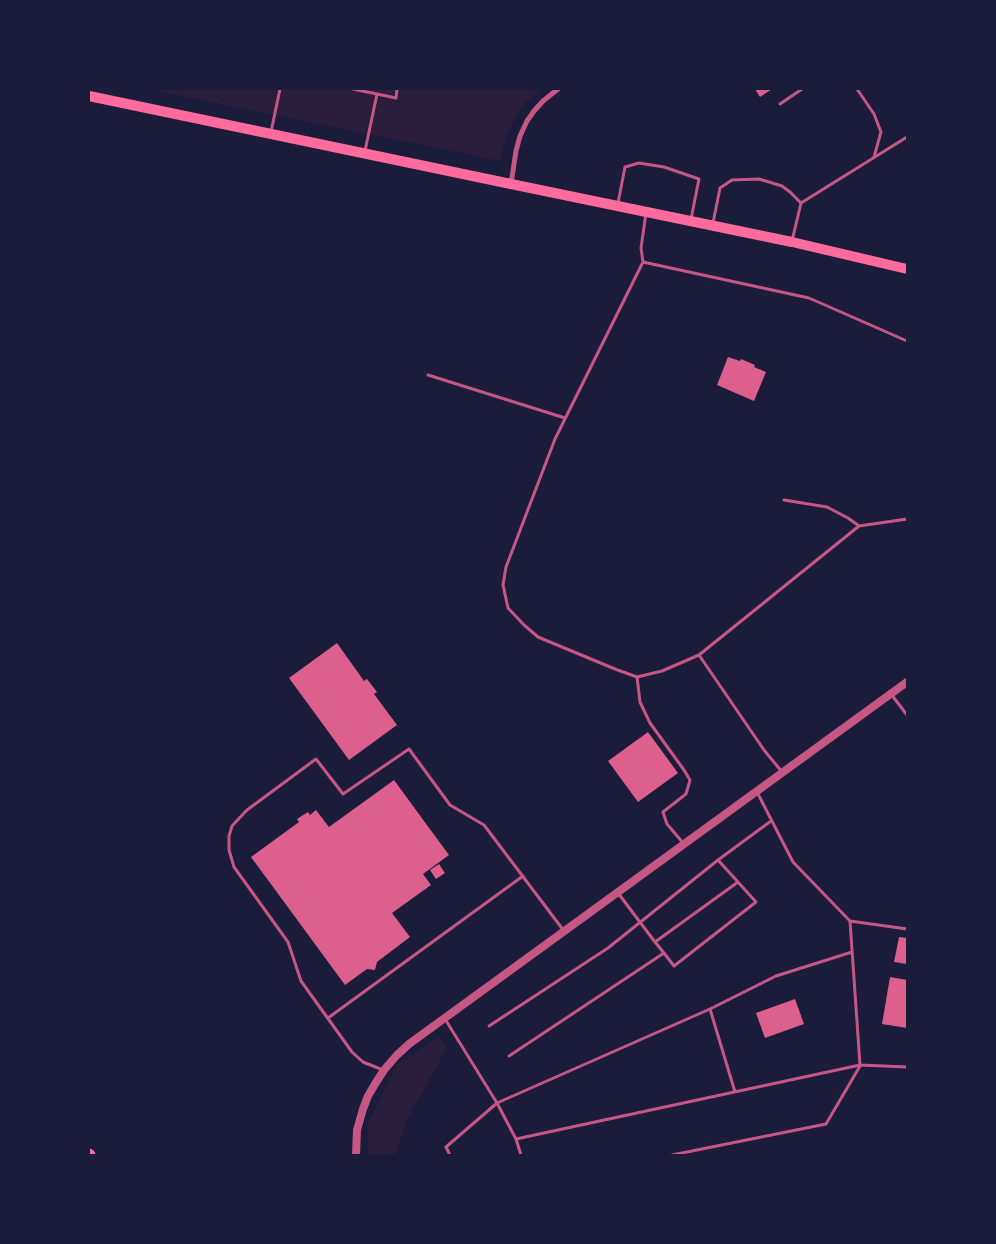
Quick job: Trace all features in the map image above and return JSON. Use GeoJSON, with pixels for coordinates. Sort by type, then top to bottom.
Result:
{"type":"FeatureCollection","features":[{"type":"Feature","properties":{"kind":"main road"},"geometry":{"type":"LineString","coordinates":[[89,96],[792,242],[907,269]]}},
{"type":"Feature","properties":{"kind":"street"},"geometry":{"type":"LineString","coordinates":[[511,184],[520,136],[534,111],[558,89]]}},
{"type":"Feature","properties":{"kind":"street"},"geometry":{"type":"LineString","coordinates":[[356,1153],[357,1130],[363,1110],[375,1084],[384,1070],[409,1044],[907,682]]}},
{"type":"Feature","properties":{"kind":"lane"},"geometry":{"type":"LineString","coordinates":[[271,134],[280,89]]}},
{"type":"Feature","properties":{"kind":"lane"},"geometry":{"type":"LineString","coordinates":[[353,89],[396,98],[397,89]]}},
{"type":"Feature","properties":{"kind":"lane"},"geometry":{"type":"LineString","coordinates":[[780,104],[802,89]]}},
{"type":"Feature","properties":{"kind":"lane"},"geometry":{"type":"LineString","coordinates":[[857,89],[874,114],[881,132],[874,157]]}},
{"type":"Feature","properties":{"kind":"lane"},"geometry":{"type":"LineString","coordinates":[[364,154],[377,94]]}},
{"type":"Feature","properties":{"kind":"lane"},"geometry":{"type":"LineString","coordinates":[[792,242],[801,203],[907,137]]}},
{"type":"Feature","properties":{"kind":"lane"},"geometry":{"type":"LineString","coordinates":[[618,206],[625,167],[639,163],[664,168],[699,179],[690,221]]}},
{"type":"Feature","properties":{"kind":"lane"},"geometry":{"type":"LineString","coordinates":[[713,226],[720,188],[732,180],[759,179],[782,186],[801,203]]}},
{"type":"Feature","properties":{"kind":"lane"},"geometry":{"type":"LineString","coordinates":[[646,212],[640,248],[643,262],[555,439],[506,567],[503,585],[508,608],[524,625],[538,636],[614,669],[638,677],[662,671],[699,655],[859,526],[907,520]]}},
{"type":"Feature","properties":{"kind":"lane"},"geometry":{"type":"LineString","coordinates":[[643,262],[809,298],[907,341]]}},
{"type":"Feature","properties":{"kind":"lane"},"geometry":{"type":"LineString","coordinates":[[428,375],[566,418]]}},
{"type":"Feature","properties":{"kind":"lane"},"geometry":{"type":"LineString","coordinates":[[784,500],[827,507],[859,526]]}},
{"type":"Feature","properties":{"kind":"lane"},"geometry":{"type":"LineString","coordinates":[[699,655],[782,773]]}},
{"type":"Feature","properties":{"kind":"lane"},"geometry":{"type":"LineString","coordinates":[[638,677],[640,702],[650,723],[690,780],[686,794],[663,812],[668,824],[685,845]]}},
{"type":"Feature","properties":{"kind":"lane"},"geometry":{"type":"LineString","coordinates":[[890,694],[907,715]]}},
{"type":"Feature","properties":{"kind":"lane"},"geometry":{"type":"LineString","coordinates":[[384,1070],[363,1062],[352,1052],[301,981],[288,942],[234,867],[229,850],[229,836],[232,826],[247,810],[316,759],[343,794],[408,749],[450,805],[484,825],[564,931]]}},
{"type":"Feature","properties":{"kind":"lane"},"geometry":{"type":"LineString","coordinates":[[756,792],[793,862],[850,921],[907,929]]}},
{"type":"Feature","properties":{"kind":"lane"},"geometry":{"type":"LineString","coordinates":[[489,1026],[608,948],[718,860],[772,821]]}},
{"type":"Feature","properties":{"kind":"lane"},"geometry":{"type":"LineString","coordinates":[[618,893],[674,966],[756,902],[718,860]]}},
{"type":"Feature","properties":{"kind":"lane"},"geometry":{"type":"LineString","coordinates":[[328,1018],[523,876]]}},
{"type":"Feature","properties":{"kind":"lane"},"geometry":{"type":"LineString","coordinates":[[655,942],[738,882]]}},
{"type":"Feature","properties":{"kind":"lane"},"geometry":{"type":"LineString","coordinates":[[672,1155],[826,1124],[860,1065],[850,921]]}},
{"type":"Feature","properties":{"kind":"lane"},"geometry":{"type":"LineString","coordinates":[[450,1155],[446,1148],[497,1103],[710,1009],[776,976],[852,952]]}},
{"type":"Feature","properties":{"kind":"lane"},"geometry":{"type":"LineString","coordinates":[[509,1056],[664,954]]}},
{"type":"Feature","properties":{"kind":"lane"},"geometry":{"type":"LineString","coordinates":[[710,1009],[736,1092]]}},
{"type":"Feature","properties":{"kind":"lane"},"geometry":{"type":"LineString","coordinates":[[444,1018],[497,1103],[516,1139],[521,1155]]}},
{"type":"Feature","properties":{"kind":"lane"},"geometry":{"type":"LineString","coordinates":[[516,1139],[860,1065],[907,1068]]}},
{"type":"Feature","properties":{"kind":"shaded area"},"geometry":{"type":"Polygon","coordinates":[[[147,89],[542,89],[522,106],[506,137],[500,161],[147,89]]]}},
{"type":"Feature","properties":{"kind":"shaded area"},"geometry":{"type":"Polygon","coordinates":[[[439,1037],[447,1048],[408,1118],[395,1155],[368,1155],[368,1124],[396,1065],[439,1037]]]}},
{"type":"Feature","properties":{"kind":"building"},"geometry":{"type":"Polygon","coordinates":[[[755,89],[772,89],[760,97],[755,89]]]}},
{"type":"Feature","properties":{"kind":"building"},"geometry":{"type":"Polygon","coordinates":[[[728,357],[740,361],[741,359],[766,372],[754,401],[717,385],[728,357]]]}},
{"type":"Feature","properties":{"kind":"building"},"geometry":{"type":"Polygon","coordinates":[[[337,643],[364,681],[367,679],[377,692],[374,694],[397,725],[349,760],[289,678],[337,643]]]}},
{"type":"Feature","properties":{"kind":"building"},"geometry":{"type":"Polygon","coordinates":[[[648,732],[678,773],[638,802],[608,761],[648,732]]]}},
{"type":"Feature","properties":{"kind":"building"},"geometry":{"type":"Polygon","coordinates":[[[394,780],[449,855],[423,874],[431,885],[392,913],[410,937],[377,962],[375,970],[367,969],[345,985],[251,857],[299,822],[297,819],[308,812],[310,815],[316,810],[329,827],[394,780]]]}},
{"type":"Feature","properties":{"kind":"building"},"geometry":{"type":"Polygon","coordinates":[[[439,864],[445,873],[436,879],[430,870],[439,864]]]}},
{"type":"Feature","properties":{"kind":"building"},"geometry":{"type":"Polygon","coordinates":[[[899,937],[907,938],[907,964],[894,962],[899,937]]]}},
{"type":"Feature","properties":{"kind":"building"},"geometry":{"type":"Polygon","coordinates":[[[890,977],[907,980],[907,1028],[882,1024],[890,977]]]}},
{"type":"Feature","properties":{"kind":"building"},"geometry":{"type":"Polygon","coordinates":[[[795,999],[804,1024],[765,1038],[756,1013],[795,999]]]}}]}
